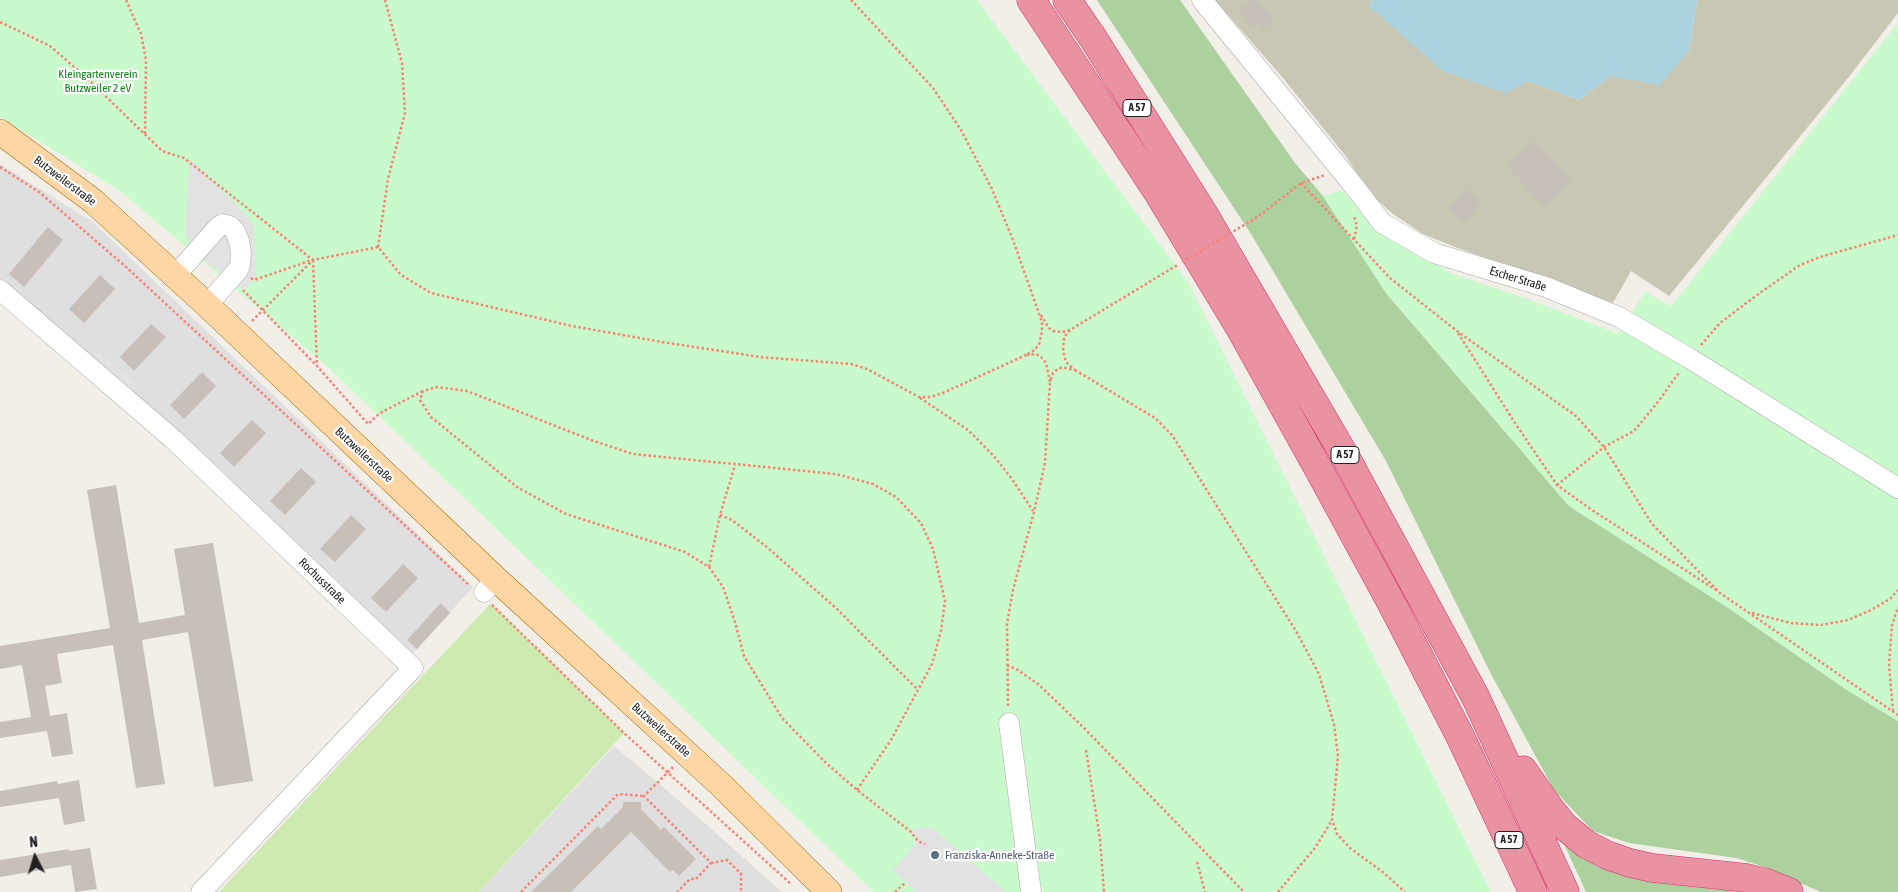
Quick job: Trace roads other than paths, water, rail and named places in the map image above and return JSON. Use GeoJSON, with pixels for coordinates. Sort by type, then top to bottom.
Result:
{"type":"FeatureCollection","features":[{"type":"Feature","properties":{"kind":"highway","name":"A 57"},"geometry":{"type":"LineString","coordinates":[[1031,0],[1157,191],[1240,328],[1320,470],[1461,738],[1533,892]]}},
{"type":"Feature","properties":{"kind":"highway","name":"A 57"},"geometry":{"type":"LineString","coordinates":[[1066,0],[1094,38],[1195,200],[1265,315],[1346,456],[1476,698],[1565,892]]}},
{"type":"Feature","properties":{"kind":"highway"},"geometry":{"type":"LineString","coordinates":[[1476,698],[1548,806],[1564,826],[1586,844],[1607,855],[1630,863],[1653,868],[1747,878],[1764,882],[1789,892]]}},
{"type":"Feature","properties":{"kind":"highway"},"geometry":{"type":"LineString","coordinates":[[1485,788],[1488,823],[1497,856],[1512,892]]}},
{"type":"Feature","properties":{"kind":"main road","name":"Butzweilerstraße"},"geometry":{"type":"LineString","coordinates":[[0,132],[93,201],[207,305],[239,335],[486,591],[685,752],[829,892]]}},
{"type":"Feature","properties":{"kind":"main road","name":"Butzweilerstraße"},"geometry":{"type":"LineString","coordinates":[[721,785],[790,842],[846,892]]}},
{"type":"Feature","properties":{"kind":"street","name":"Escher Straße"},"geometry":{"type":"LineString","coordinates":[[1202,0],[1382,223],[1434,253],[1546,287],[1619,317],[1689,358],[1898,488]]}},
{"type":"Feature","properties":{"kind":"street"},"geometry":{"type":"LineString","coordinates":[[175,276],[218,227],[223,224],[230,226],[235,231],[241,253],[235,273],[207,305]]}},
{"type":"Feature","properties":{"kind":"street","name":"Rochusstraße"},"geometry":{"type":"LineString","coordinates":[[0,290],[174,440],[413,668],[201,892]]}},
{"type":"Feature","properties":{"kind":"street"},"geometry":{"type":"LineString","coordinates":[[1009,723],[1031,892]]}},
{"type":"Feature","properties":{"kind":"water"},"geometry":{"type":"Polygon","coordinates":[[[1372,0],[1697,0],[1689,51],[1659,85],[1611,76],[1579,100],[1528,81],[1505,93],[1443,71],[1369,6],[1372,0]]]}},
{"type":"Feature","properties":{"kind":"place","name":"Franziska-Anneke-Straße"},"geometry":{"type":"Point","coordinates":[935,855]}},
{"type":"Feature","properties":{"kind":"park label","name":"Kleingartenverein Butzweiler 2 eV"},"geometry":{"type":"Point","coordinates":[98,81]}}]}
